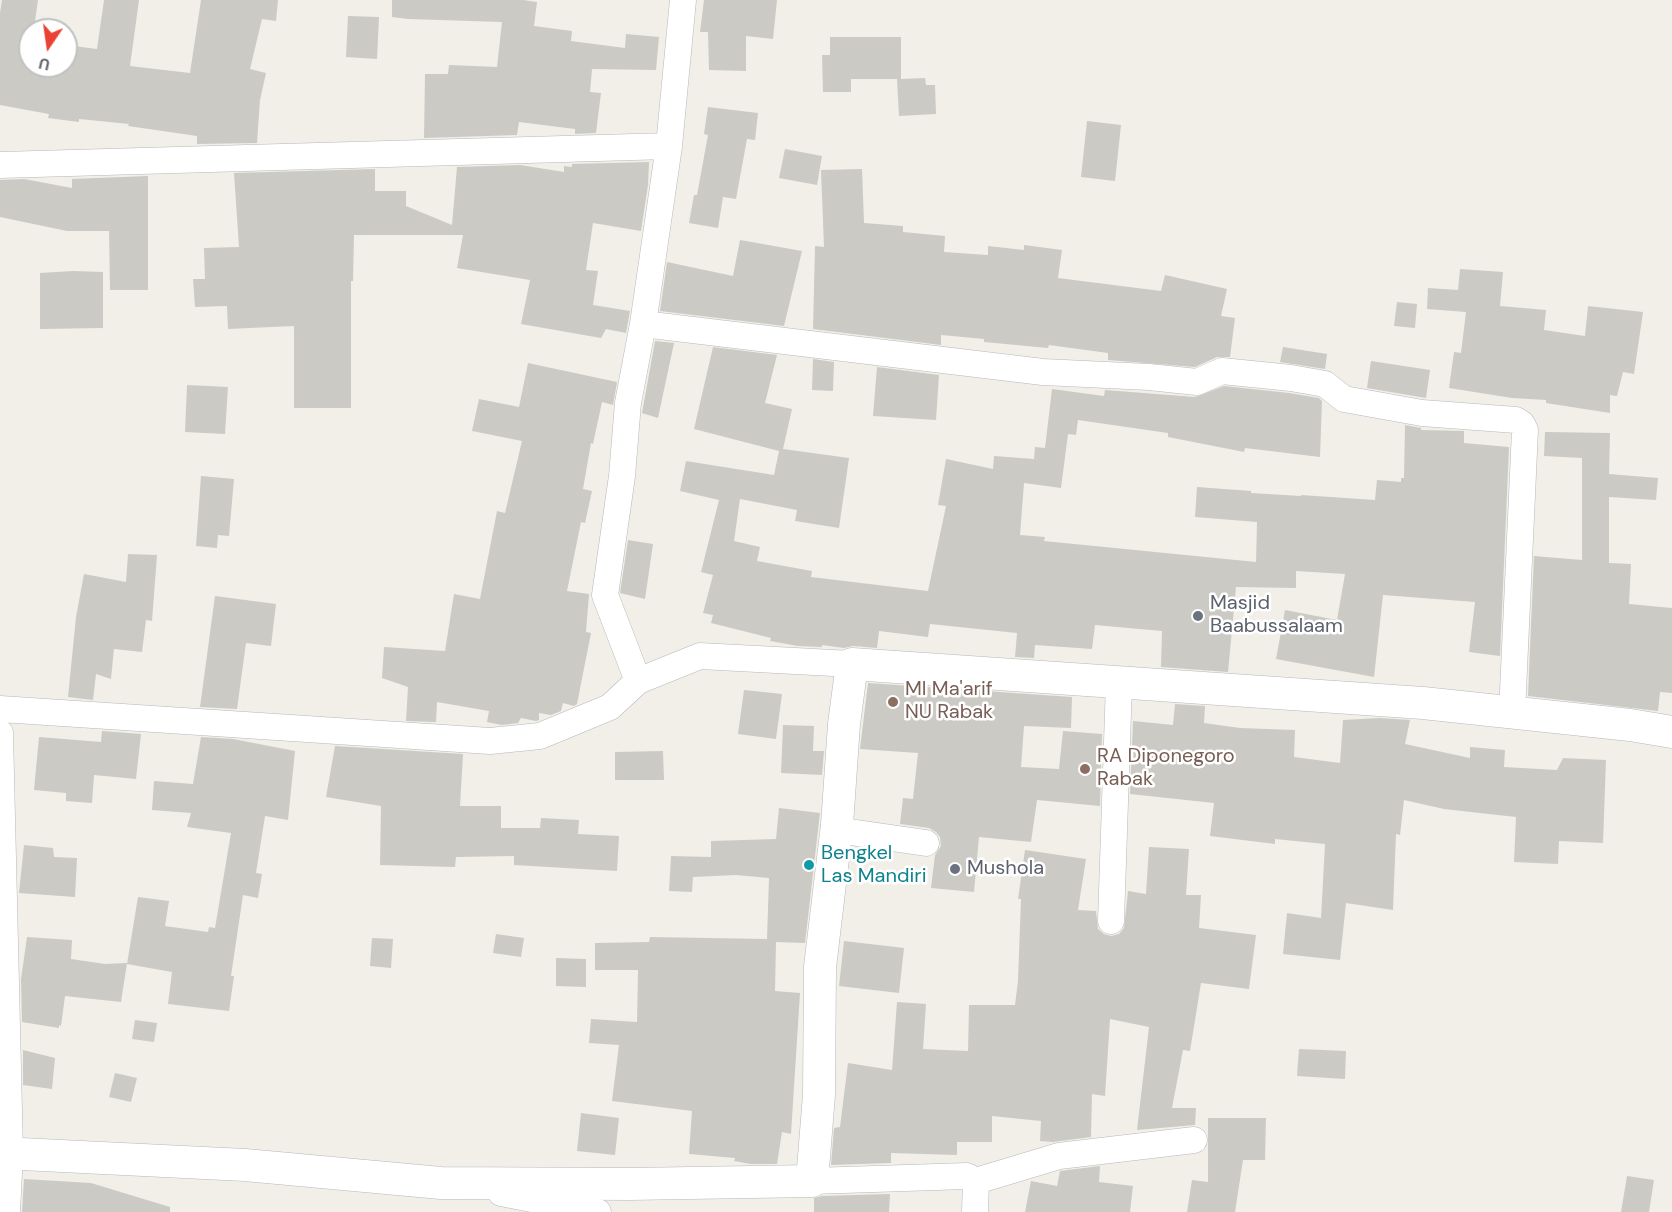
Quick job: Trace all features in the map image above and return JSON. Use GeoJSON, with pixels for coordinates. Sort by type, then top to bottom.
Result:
{"type":"FeatureCollection","features":[{"type":"Feature","properties":{"kind":"street"},"geometry":{"type":"LineString","coordinates":[[638,681],[605,595],[622,476],[628,403],[669,146],[683,0]]}},
{"type":"Feature","properties":{"kind":"street"},"geometry":{"type":"LineString","coordinates":[[0,165],[669,146]]}},
{"type":"Feature","properties":{"kind":"street"},"geometry":{"type":"LineString","coordinates":[[642,324],[1043,372],[1149,377],[1197,382],[1222,371],[1291,378],[1325,384],[1344,399],[1422,413],[1516,420],[1525,430],[1512,713]]}},
{"type":"Feature","properties":{"kind":"street"},"geometry":{"type":"LineString","coordinates":[[0,709],[490,741],[540,736],[610,706],[638,681],[700,656],[1029,675],[1424,703],[1630,725],[1672,732]]}},
{"type":"Feature","properties":{"kind":"street"},"geometry":{"type":"LineString","coordinates":[[812,1181],[819,1095],[820,967],[852,664]]}},
{"type":"Feature","properties":{"kind":"street"},"geometry":{"type":"LineString","coordinates":[[1111,921],[1119,683]]}},
{"type":"Feature","properties":{"kind":"street"},"geometry":{"type":"LineString","coordinates":[[0,733],[7,1212]]}},
{"type":"Feature","properties":{"kind":"street"},"geometry":{"type":"LineString","coordinates":[[836,831],[926,843]]}},
{"type":"Feature","properties":{"kind":"street"},"geometry":{"type":"LineString","coordinates":[[5,1153],[245,1165],[441,1183],[630,1184],[931,1178],[952,1175],[967,1176],[976,1181],[1059,1156],[1194,1140]]}},
{"type":"Feature","properties":{"kind":"street"},"geometry":{"type":"LineString","coordinates":[[975,1212],[976,1181]]}},
{"type":"Feature","properties":{"kind":"street"},"geometry":{"type":"LineString","coordinates":[[441,1183],[598,1212]]}},
{"type":"Feature","properties":{"kind":"building"},"geometry":{"type":"Polygon","coordinates":[[[2,0],[38,0],[35,18],[18,18],[18,78],[78,78],[78,47],[97,49],[104,0],[139,0],[130,66],[190,73],[201,0],[278,0],[276,21],[262,19],[250,69],[266,73],[260,100],[257,143],[197,144],[197,136],[128,126],[129,124],[48,118],[49,114],[0,105],[2,0]]]}},
{"type":"Feature","properties":{"kind":"building"},"geometry":{"type":"Polygon","coordinates":[[[392,0],[523,0],[537,2],[534,26],[572,31],[571,41],[625,48],[626,34],[659,37],[656,70],[592,69],[590,92],[601,93],[596,133],[575,134],[575,129],[519,122],[517,135],[424,138],[425,74],[448,74],[449,65],[497,67],[502,22],[392,17],[392,0]]]}},
{"type":"Feature","properties":{"kind":"building"},"geometry":{"type":"Polygon","coordinates":[[[704,0],[777,0],[773,39],[746,36],[746,71],[709,70],[708,32],[700,32],[704,0]]]}},
{"type":"Feature","properties":{"kind":"building"},"geometry":{"type":"Polygon","coordinates":[[[348,16],[379,17],[377,59],[346,57],[348,16]]]}},
{"type":"Feature","properties":{"kind":"building"},"geometry":{"type":"Polygon","coordinates":[[[830,37],[901,37],[901,79],[925,78],[926,85],[935,85],[936,114],[899,116],[897,79],[851,79],[851,92],[823,92],[822,55],[830,55],[830,37]]]}},
{"type":"Feature","properties":{"kind":"building"},"geometry":{"type":"Polygon","coordinates":[[[708,107],[758,113],[755,140],[747,139],[736,199],[723,197],[718,228],[689,223],[694,195],[697,195],[708,135],[704,134],[708,107]]]}},
{"type":"Feature","properties":{"kind":"building"},"geometry":{"type":"Polygon","coordinates":[[[1087,121],[1121,125],[1115,181],[1081,177],[1087,121]]]}},
{"type":"Feature","properties":{"kind":"building"},"geometry":{"type":"Polygon","coordinates":[[[785,149],[822,156],[817,185],[779,178],[785,149]]]}},
{"type":"Feature","properties":{"kind":"building"},"geometry":{"type":"Polygon","coordinates":[[[649,162],[641,231],[593,223],[586,270],[598,271],[593,305],[630,311],[626,333],[606,329],[601,338],[521,324],[530,280],[457,268],[463,235],[354,235],[353,281],[351,281],[351,408],[294,408],[294,326],[228,329],[227,306],[195,307],[193,279],[205,279],[204,248],[239,247],[234,173],[375,169],[375,191],[406,191],[406,206],[452,225],[457,167],[520,165],[564,172],[564,166],[572,167],[572,164],[649,162]]]}},
{"type":"Feature","properties":{"kind":"building"},"geometry":{"type":"Polygon","coordinates":[[[862,169],[864,223],[903,226],[903,232],[945,236],[944,252],[988,255],[988,246],[1024,250],[1024,245],[1062,250],[1058,278],[1161,291],[1165,275],[1227,289],[1221,316],[1235,318],[1230,357],[1217,357],[1195,367],[1108,360],[1108,353],[1049,345],[1048,348],[941,335],[941,345],[813,329],[815,246],[824,247],[821,170],[862,169]]]}},
{"type":"Feature","properties":{"kind":"building"},"geometry":{"type":"Polygon","coordinates":[[[148,176],[148,290],[110,290],[109,231],[67,231],[0,217],[0,180],[24,179],[72,188],[72,179],[148,176]]]}},
{"type":"Feature","properties":{"kind":"building"},"geometry":{"type":"Polygon","coordinates":[[[740,240],[802,251],[784,326],[660,311],[667,262],[733,276],[740,240]]]}},
{"type":"Feature","properties":{"kind":"building"},"geometry":{"type":"Polygon","coordinates":[[[1460,269],[1503,272],[1500,306],[1546,310],[1544,330],[1585,336],[1588,306],[1643,312],[1634,374],[1623,372],[1617,396],[1610,395],[1610,413],[1546,403],[1546,400],[1512,398],[1449,388],[1454,352],[1461,353],[1466,312],[1427,309],[1428,288],[1458,290],[1460,269]]]}},
{"type":"Feature","properties":{"kind":"building"},"geometry":{"type":"Polygon","coordinates":[[[103,272],[103,328],[40,329],[40,273],[103,272]]]}},
{"type":"Feature","properties":{"kind":"building"},"geometry":{"type":"Polygon","coordinates":[[[1397,302],[1417,304],[1415,328],[1394,326],[1397,302]]]}},
{"type":"Feature","properties":{"kind":"building"},"geometry":{"type":"Polygon","coordinates":[[[655,341],[674,343],[658,418],[642,413],[655,341]]]}},
{"type":"Feature","properties":{"kind":"building"},"geometry":{"type":"Polygon","coordinates":[[[713,347],[777,355],[765,403],[792,409],[783,449],[849,458],[839,528],[795,521],[797,510],[740,499],[734,541],[760,547],[757,561],[812,571],[811,577],[928,591],[946,506],[938,505],[946,459],[993,469],[994,456],[1034,459],[1035,447],[1045,448],[1052,389],[1104,396],[1105,390],[1195,397],[1224,386],[1319,398],[1322,401],[1320,457],[1245,448],[1244,452],[1168,437],[1168,433],[1078,420],[1076,435],[1068,434],[1061,488],[1024,483],[1020,535],[1045,537],[1044,541],[1256,562],[1257,522],[1195,517],[1197,487],[1251,491],[1251,493],[1375,500],[1377,480],[1401,482],[1401,478],[1404,478],[1405,425],[1421,428],[1421,430],[1464,431],[1464,443],[1509,447],[1500,656],[1469,652],[1475,602],[1383,595],[1374,677],[1276,659],[1285,610],[1337,620],[1345,574],[1296,571],[1296,588],[1236,587],[1228,672],[1161,667],[1162,631],[1095,625],[1092,649],[1035,645],[1034,658],[1015,657],[1017,633],[930,624],[928,637],[879,631],[877,648],[853,646],[844,648],[822,645],[822,647],[798,646],[770,641],[771,638],[711,623],[713,615],[703,613],[713,575],[701,572],[719,500],[680,491],[686,461],[774,475],[779,451],[694,429],[713,347]]]}},
{"type":"Feature","properties":{"kind":"building"},"geometry":{"type":"Polygon","coordinates":[[[1283,347],[1327,354],[1325,369],[1280,362],[1283,347]]]}},
{"type":"Feature","properties":{"kind":"building"},"geometry":{"type":"Polygon","coordinates":[[[813,359],[834,362],[833,391],[812,390],[813,359]]]}},
{"type":"Feature","properties":{"kind":"building"},"geometry":{"type":"Polygon","coordinates":[[[1371,361],[1430,370],[1426,398],[1367,388],[1371,361]]]}},
{"type":"Feature","properties":{"kind":"building"},"geometry":{"type":"Polygon","coordinates":[[[528,363],[617,382],[613,405],[602,402],[593,444],[591,443],[583,489],[592,491],[585,523],[581,522],[567,591],[589,594],[586,632],[591,633],[577,704],[574,706],[563,703],[561,711],[551,715],[539,713],[539,720],[536,721],[521,718],[518,723],[502,725],[487,722],[489,711],[437,702],[436,722],[406,721],[408,687],[382,678],[384,647],[445,651],[454,594],[480,599],[497,511],[505,513],[522,441],[472,431],[479,399],[519,407],[528,363]]]}},
{"type":"Feature","properties":{"kind":"building"},"geometry":{"type":"Polygon","coordinates":[[[877,367],[939,375],[936,420],[873,416],[877,367]]]}},
{"type":"Feature","properties":{"kind":"building"},"geometry":{"type":"Polygon","coordinates":[[[187,385],[228,387],[225,434],[185,432],[187,385]]]}},
{"type":"Feature","properties":{"kind":"building"},"geometry":{"type":"Polygon","coordinates":[[[1545,432],[1610,433],[1609,474],[1658,478],[1656,500],[1609,497],[1609,563],[1631,564],[1629,604],[1672,608],[1672,693],[1660,692],[1658,711],[1528,696],[1534,556],[1582,560],[1582,458],[1544,456],[1545,432]]]}},
{"type":"Feature","properties":{"kind":"building"},"geometry":{"type":"Polygon","coordinates":[[[201,476],[234,479],[229,536],[218,535],[217,548],[196,546],[201,476]]]}},
{"type":"Feature","properties":{"kind":"building"},"geometry":{"type":"Polygon","coordinates":[[[628,540],[653,544],[645,599],[620,593],[628,540]]]}},
{"type":"Feature","properties":{"kind":"building"},"geometry":{"type":"Polygon","coordinates":[[[128,554],[157,555],[152,621],[146,620],[142,652],[114,649],[111,679],[96,674],[93,700],[68,697],[76,617],[84,574],[126,582],[128,554]]]}},
{"type":"Feature","properties":{"kind":"building"},"geometry":{"type":"Polygon","coordinates":[[[215,596],[276,604],[271,646],[246,643],[237,709],[200,707],[215,596]]]}},
{"type":"Feature","properties":{"kind":"building"},"geometry":{"type":"Polygon","coordinates":[[[868,683],[1072,697],[1071,728],[1024,726],[1021,767],[1059,769],[1063,731],[1102,734],[1100,806],[1037,800],[1031,842],[979,837],[974,892],[931,888],[935,855],[941,846],[940,837],[929,828],[900,824],[903,798],[913,799],[918,753],[860,749],[868,683]]]}},
{"type":"Feature","properties":{"kind":"building"},"geometry":{"type":"Polygon","coordinates":[[[744,690],[782,694],[776,739],[738,734],[744,690]]]}},
{"type":"Feature","properties":{"kind":"building"},"geometry":{"type":"Polygon","coordinates":[[[1175,704],[1205,706],[1204,723],[1240,728],[1295,730],[1294,757],[1340,763],[1343,720],[1380,718],[1410,720],[1405,744],[1470,758],[1470,747],[1505,750],[1504,767],[1557,770],[1563,758],[1606,760],[1603,843],[1559,841],[1558,864],[1514,862],[1516,817],[1444,809],[1404,800],[1400,835],[1396,834],[1393,910],[1346,903],[1340,960],[1283,954],[1287,913],[1321,918],[1325,844],[1275,839],[1275,844],[1210,836],[1214,803],[1130,794],[1133,721],[1173,725],[1175,704]]]}},
{"type":"Feature","properties":{"kind":"building"},"geometry":{"type":"Polygon","coordinates":[[[783,725],[814,726],[813,751],[824,751],[822,775],[781,773],[783,725]]]}},
{"type":"Feature","properties":{"kind":"building"},"geometry":{"type":"Polygon","coordinates":[[[102,731],[141,734],[136,779],[94,775],[92,803],[66,801],[66,793],[34,790],[39,737],[101,742],[102,731]]]}},
{"type":"Feature","properties":{"kind":"building"},"geometry":{"type":"Polygon","coordinates":[[[201,737],[233,739],[295,751],[288,820],[265,816],[256,873],[262,874],[258,898],[243,895],[231,976],[234,976],[229,1011],[168,1004],[172,972],[127,964],[138,897],[169,901],[165,926],[208,932],[209,927],[215,928],[231,833],[187,827],[191,813],[152,810],[154,781],[193,784],[201,737]]]}},
{"type":"Feature","properties":{"kind":"building"},"geometry":{"type":"Polygon","coordinates":[[[335,746],[463,754],[460,806],[501,806],[501,828],[540,828],[541,818],[579,820],[578,834],[619,836],[617,871],[514,865],[514,856],[456,857],[455,867],[380,865],[381,806],[326,797],[335,746]]]}},
{"type":"Feature","properties":{"kind":"building"},"geometry":{"type":"Polygon","coordinates":[[[663,751],[664,780],[615,780],[615,752],[663,751]]]}},
{"type":"Feature","properties":{"kind":"building"},"geometry":{"type":"Polygon","coordinates":[[[779,808],[820,813],[805,943],[776,942],[775,991],[800,993],[791,1134],[782,1132],[777,1164],[751,1164],[734,1161],[735,1158],[689,1154],[692,1111],[612,1101],[619,1045],[589,1043],[591,1019],[637,1022],[638,970],[595,970],[595,943],[649,942],[650,937],[767,939],[769,878],[736,875],[693,877],[692,892],[669,891],[671,856],[711,857],[711,841],[776,839],[779,808]]]}},
{"type":"Feature","properties":{"kind":"building"},"geometry":{"type":"Polygon","coordinates":[[[24,845],[53,848],[54,857],[77,858],[75,897],[19,893],[24,845]]]}},
{"type":"Feature","properties":{"kind":"building"},"geometry":{"type":"Polygon","coordinates":[[[1149,847],[1189,849],[1186,895],[1201,895],[1199,928],[1256,935],[1249,989],[1201,983],[1190,1051],[1183,1050],[1172,1108],[1196,1108],[1195,1125],[1137,1130],[1149,1027],[1110,1019],[1105,1096],[1092,1094],[1091,1137],[1053,1142],[1040,1141],[1041,1121],[992,1116],[992,1142],[957,1142],[957,1155],[891,1153],[891,1163],[831,1165],[834,1128],[840,1127],[848,1063],[892,1070],[897,1002],[926,1004],[923,1049],[968,1051],[969,1005],[1015,1005],[1021,899],[1018,899],[1025,850],[1086,859],[1078,910],[1096,911],[1098,929],[1111,936],[1119,934],[1124,928],[1128,891],[1146,894],[1149,847]]]}},
{"type":"Feature","properties":{"kind":"building"},"geometry":{"type":"Polygon","coordinates":[[[496,934],[524,938],[521,957],[493,953],[496,934]]]}},
{"type":"Feature","properties":{"kind":"building"},"geometry":{"type":"Polygon","coordinates":[[[27,937],[72,940],[71,959],[105,964],[127,963],[121,1002],[65,996],[59,1028],[22,1022],[21,979],[27,937]]]}},
{"type":"Feature","properties":{"kind":"building"},"geometry":{"type":"Polygon","coordinates":[[[372,938],[393,939],[391,968],[370,966],[372,938]]]}},
{"type":"Feature","properties":{"kind":"building"},"geometry":{"type":"Polygon","coordinates":[[[844,941],[904,948],[899,993],[839,986],[844,941]]]}},
{"type":"Feature","properties":{"kind":"building"},"geometry":{"type":"Polygon","coordinates":[[[556,958],[586,959],[586,987],[556,986],[556,958]]]}},
{"type":"Feature","properties":{"kind":"building"},"geometry":{"type":"Polygon","coordinates":[[[135,1020],[157,1023],[154,1042],[132,1039],[135,1020]]]}},
{"type":"Feature","properties":{"kind":"building"},"geometry":{"type":"Polygon","coordinates":[[[1299,1049],[1346,1051],[1345,1079],[1297,1076],[1299,1049]]]}},
{"type":"Feature","properties":{"kind":"building"},"geometry":{"type":"Polygon","coordinates":[[[23,1050],[55,1058],[52,1089],[23,1085],[23,1050]]]}},
{"type":"Feature","properties":{"kind":"building"},"geometry":{"type":"Polygon","coordinates":[[[115,1073],[137,1078],[131,1102],[109,1097],[115,1073]]]}},
{"type":"Feature","properties":{"kind":"building"},"geometry":{"type":"Polygon","coordinates":[[[581,1113],[619,1118],[615,1155],[577,1151],[581,1113]]]}},
{"type":"Feature","properties":{"kind":"building"},"geometry":{"type":"Polygon","coordinates":[[[1208,1118],[1266,1118],[1265,1160],[1243,1160],[1235,1212],[1187,1212],[1192,1180],[1208,1182],[1208,1118]]]}},
{"type":"Feature","properties":{"kind":"building"},"geometry":{"type":"Polygon","coordinates":[[[1100,1166],[1099,1182],[1133,1186],[1130,1212],[1025,1212],[1031,1181],[1057,1186],[1060,1171],[1100,1166]]]}},
{"type":"Feature","properties":{"kind":"building"},"geometry":{"type":"Polygon","coordinates":[[[1627,1176],[1654,1180],[1649,1212],[1621,1212],[1627,1176]]]}},
{"type":"Feature","properties":{"kind":"building"},"geometry":{"type":"Polygon","coordinates":[[[24,1179],[91,1183],[170,1207],[170,1212],[22,1212],[24,1179]]]}},
{"type":"Feature","properties":{"kind":"building"},"geometry":{"type":"Polygon","coordinates":[[[890,1194],[889,1212],[814,1212],[814,1198],[822,1196],[890,1194]]]}},
{"type":"Feature","properties":{"kind":"place","name":"Masjid Baabussalaam"},"geometry":{"type":"Point","coordinates":[1198,616]}},
{"type":"Feature","properties":{"kind":"place","name":"MI Ma'arif NU Rabak"},"geometry":{"type":"Point","coordinates":[893,702]}},
{"type":"Feature","properties":{"kind":"place","name":"RA Diponegoro Rabak"},"geometry":{"type":"Point","coordinates":[1085,769]}},
{"type":"Feature","properties":{"kind":"place","name":"Bengkel Las Mandiri"},"geometry":{"type":"Point","coordinates":[809,865]}},
{"type":"Feature","properties":{"kind":"place","name":"Mushola"},"geometry":{"type":"Point","coordinates":[955,869]}}]}
